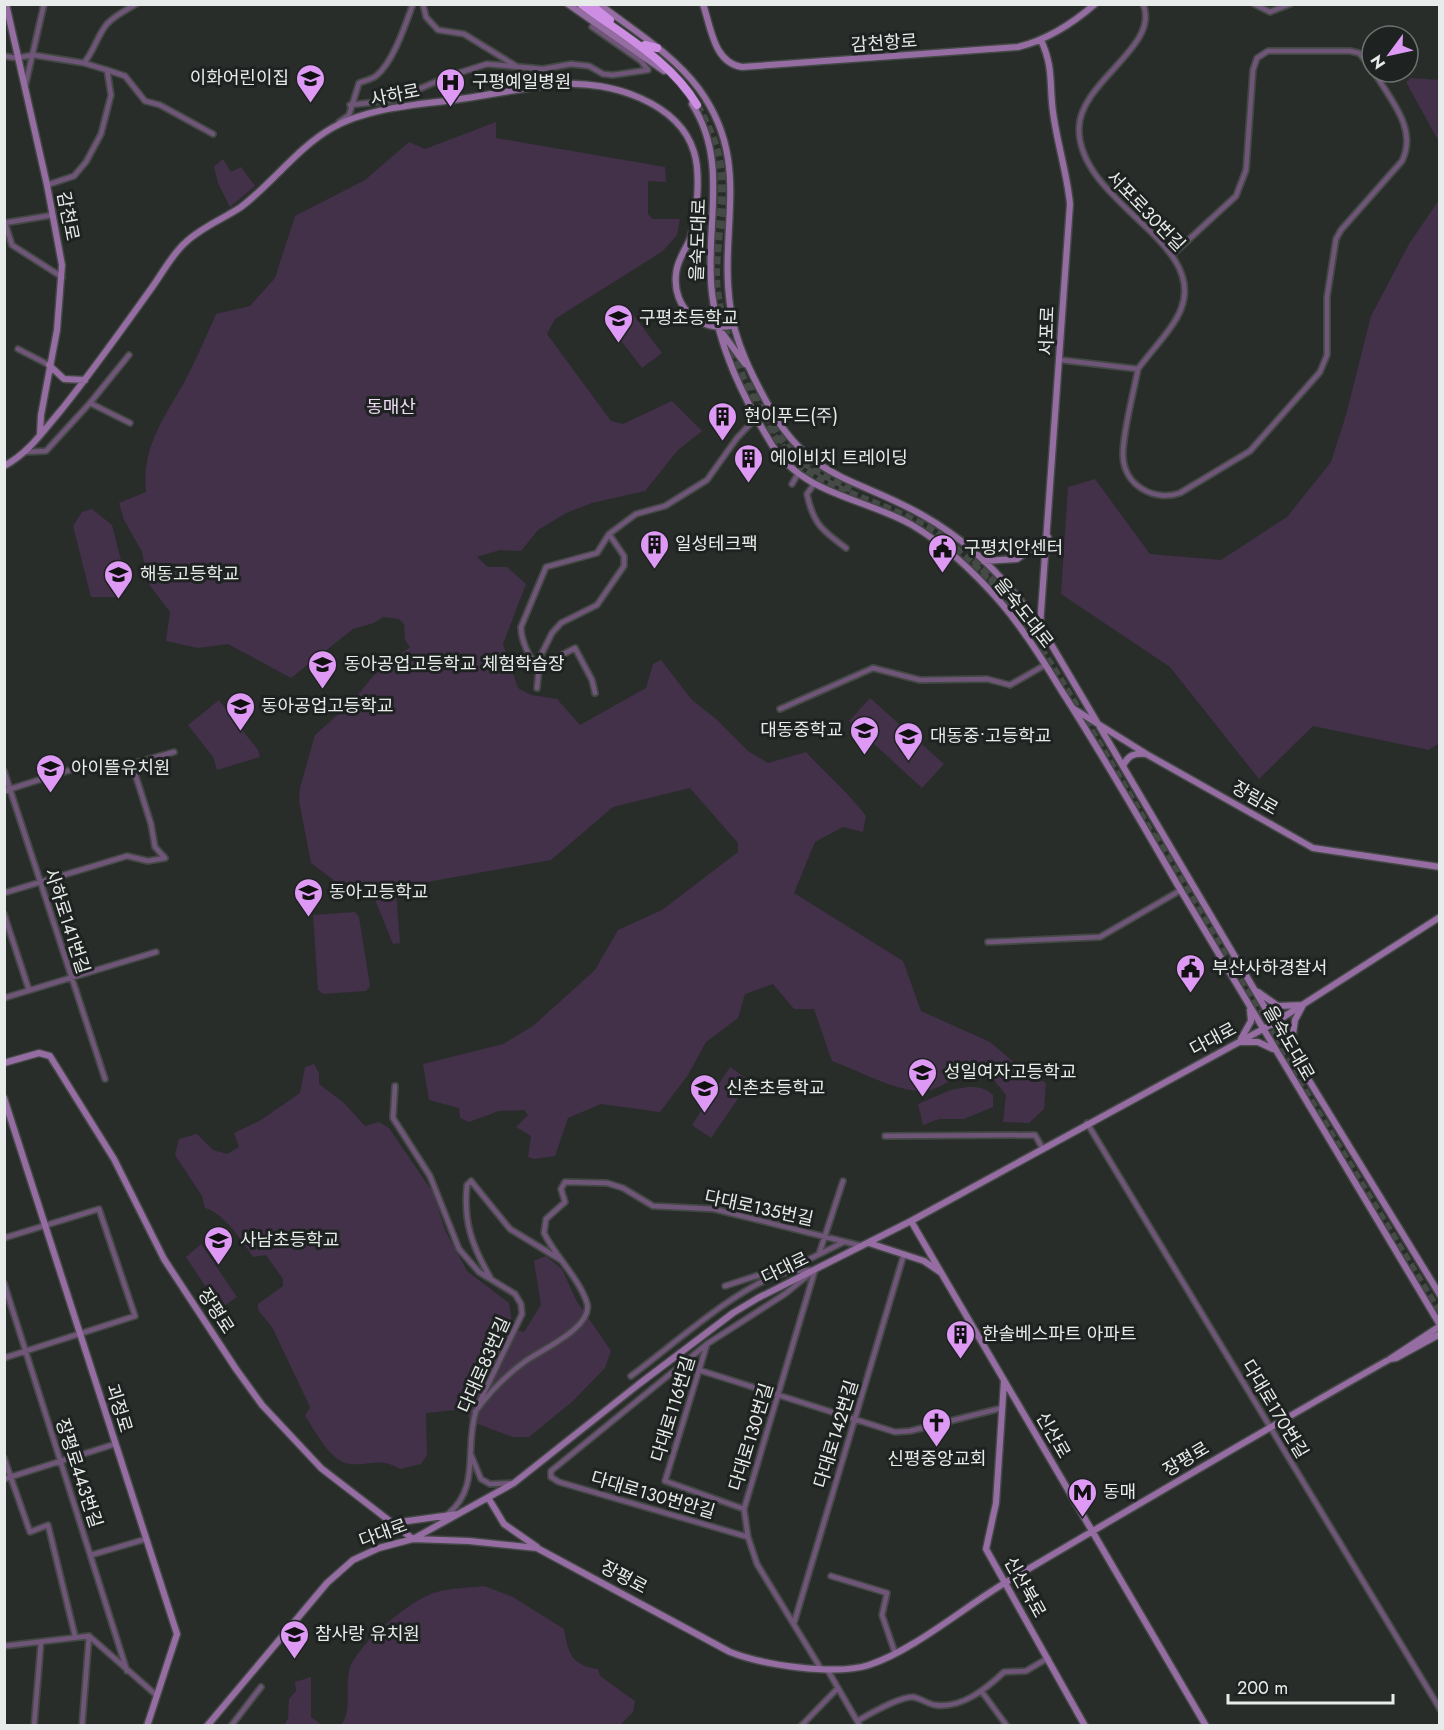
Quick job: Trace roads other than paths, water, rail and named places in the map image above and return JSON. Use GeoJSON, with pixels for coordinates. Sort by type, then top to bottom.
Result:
{"type":"FeatureCollection","features":[{"type":"Feature","properties":{"kind":"highway"},"geometry":{"type":"LineString","coordinates":[[580,4],[677,71],[700,103]]}},
{"type":"Feature","properties":{"kind":"highway"},"geometry":{"type":"LineString","coordinates":[[590,4],[646,49]]}},
{"type":"Feature","properties":{"kind":"highway"},"geometry":{"type":"LineString","coordinates":[[635,49],[657,48]]}},
{"type":"Feature","properties":{"kind":"main road","name":"감천로"},"geometry":{"type":"LineString","coordinates":[[6,4],[16,58],[47,185],[62,277],[57,330],[49,365],[40,435]]}},
{"type":"Feature","properties":{"kind":"main road","name":"을숙도대로"},"geometry":{"type":"LineString","coordinates":[[568,4],[667,73],[687,95],[696,110],[709,144],[716,179],[710,256],[712,292],[719,329],[731,366],[756,418],[776,451],[798,474],[814,484],[910,524],[946,548],[1002,603],[1073,708],[1440,1326]]}},
{"type":"Feature","properties":{"kind":"main road","name":"을숙도대로"},"geometry":{"type":"LineString","coordinates":[[599,4],[657,48],[699,89],[716,119],[728,151],[732,192],[729,304],[734,325],[753,375],[780,425],[807,457],[835,475],[925,516],[984,561],[1016,593],[1040,626],[1274,1023],[1440,1295]]}},
{"type":"Feature","properties":{"kind":"main road","name":"감천항로"},"geometry":{"type":"LineString","coordinates":[[703,4],[720,55],[727,62],[742,67],[995,51],[1041,40],[1070,24],[1095,4]]}},
{"type":"Feature","properties":{"kind":"main road","name":"서포로"},"geometry":{"type":"LineString","coordinates":[[1040,626],[1061,360],[1070,204],[1054,115],[1051,67],[1041,40]]}},
{"type":"Feature","properties":{"kind":"main road","name":"사하로"},"geometry":{"type":"LineString","coordinates":[[4,466],[26,452],[85,380],[184,243],[241,207],[305,148],[332,128],[362,117],[403,107],[564,84],[617,91],[655,105],[669,116],[689,139],[697,166],[691,235],[677,264],[676,286],[683,305],[692,317],[719,329]]}},
{"type":"Feature","properties":{"kind":"main road"},"geometry":{"type":"LineString","coordinates":[[734,325],[719,329],[753,375]]}},
{"type":"Feature","properties":{"kind":"main road"},"geometry":{"type":"LineString","coordinates":[[49,365],[64,379],[85,380]]}},
{"type":"Feature","properties":{"kind":"main road"},"geometry":{"type":"LineString","coordinates":[[984,561],[1017,560],[1034,550],[1048,537]]}},
{"type":"Feature","properties":{"kind":"main road"},"geometry":{"type":"LineString","coordinates":[[1026,636],[1040,626]]}},
{"type":"Feature","properties":{"kind":"main road","name":"장림로"},"geometry":{"type":"LineString","coordinates":[[1073,708],[1148,755],[1313,848],[1440,867]]}},
{"type":"Feature","properties":{"kind":"main road"},"geometry":{"type":"LineString","coordinates":[[1123,766],[1127,758],[1136,753],[1148,755]]}},
{"type":"Feature","properties":{"kind":"main road","name":"다대로"},"geometry":{"type":"LineString","coordinates":[[207,1725],[341,1569],[367,1553],[413,1539],[489,1499],[514,1483],[733,1313],[911,1221],[1274,1023],[1440,917]]}},
{"type":"Feature","properties":{"kind":"main road"},"geometry":{"type":"LineString","coordinates":[[1256,991],[1278,1006],[1303,1005]]}},
{"type":"Feature","properties":{"kind":"main road"},"geometry":{"type":"LineString","coordinates":[[1291,1049],[1295,1020],[1303,1005]]}},
{"type":"Feature","properties":{"kind":"main road"},"geometry":{"type":"LineString","coordinates":[[1249,1006],[1251,1021],[1239,1042],[1258,1042],[1275,1049]]}},
{"type":"Feature","properties":{"kind":"main road","name":"장평로"},"geometry":{"type":"LineString","coordinates":[[4,1064],[39,1053],[50,1056],[114,1159],[164,1259],[262,1406],[321,1468],[413,1539],[469,1540],[537,1548],[730,1652],[752,1660],[824,1669],[867,1666],[895,1653],[1005,1582],[1270,1426],[1390,1359],[1440,1326]]}},
{"type":"Feature","properties":{"kind":"main road","name":"괴정로"},"geometry":{"type":"LineString","coordinates":[[5,1100],[177,1634],[155,1694],[147,1725]]}},
{"type":"Feature","properties":{"kind":"main road","name":"신산로"},"geometry":{"type":"LineString","coordinates":[[911,1221],[1206,1725]]}},
{"type":"Feature","properties":{"kind":"main road"},"geometry":{"type":"LineString","coordinates":[[866,1244],[924,1261],[941,1273]]}},
{"type":"Feature","properties":{"kind":"main road","name":"장평로"},"geometry":{"type":"LineString","coordinates":[[1390,1359],[1440,1334]]}},
{"type":"Feature","properties":{"kind":"main road","name":"신산북로"},"geometry":{"type":"LineString","coordinates":[[1004,1380],[996,1503],[986,1545],[1085,1725]]}},
{"type":"Feature","properties":{"kind":"main road"},"geometry":{"type":"LineString","coordinates":[[489,1499],[504,1524],[537,1548]]}},
{"type":"Feature","properties":{"kind":"main road"},"geometry":{"type":"LineString","coordinates":[[393,1523],[465,1512]]}},
{"type":"Feature","properties":{"kind":"street"},"geometry":{"type":"LineString","coordinates":[[24,93],[44,4]]}},
{"type":"Feature","properties":{"kind":"street"},"geometry":{"type":"LineString","coordinates":[[84,63],[96,48],[100,34],[109,22],[136,4]]}},
{"type":"Feature","properties":{"kind":"street"},"geometry":{"type":"LineString","coordinates":[[332,128],[349,115],[350,105],[359,83],[376,76],[385,64],[408,23],[413,4]]}},
{"type":"Feature","properties":{"kind":"street"},"geometry":{"type":"LineString","coordinates":[[423,4],[426,17],[438,30],[464,34],[488,50],[498,52],[518,68]]}},
{"type":"Feature","properties":{"kind":"street","name":"서포로30번길"},"geometry":{"type":"LineString","coordinates":[[1138,369],[1181,311],[1185,294],[1183,276],[1172,255],[1092,174],[1081,151],[1079,127],[1084,105],[1095,88],[1142,34],[1146,22],[1143,4]]}},
{"type":"Feature","properties":{"kind":"street"},"geometry":{"type":"LineString","coordinates":[[1254,4],[1270,12],[1290,4]]}},
{"type":"Feature","properties":{"kind":"street"},"geometry":{"type":"LineString","coordinates":[[350,105],[393,100],[452,75],[487,64],[543,69],[571,64],[589,66],[603,74],[613,75],[648,70],[641,62],[592,27],[594,23]]}},
{"type":"Feature","properties":{"kind":"street"},"geometry":{"type":"LineString","coordinates":[[1172,255],[1236,196],[1246,170],[1253,70],[1257,58],[1268,51],[1350,51],[1360,54]]}},
{"type":"Feature","properties":{"kind":"street"},"geometry":{"type":"LineString","coordinates":[[4,56],[16,58],[33,56],[84,63],[107,69],[125,76],[145,101],[160,105],[213,134]]}},
{"type":"Feature","properties":{"kind":"street"},"geometry":{"type":"LineString","coordinates":[[47,185],[74,176],[86,162],[101,134],[111,95],[107,69]]}},
{"type":"Feature","properties":{"kind":"street"},"geometry":{"type":"LineString","coordinates":[[1061,360],[1138,369],[1123,457],[1129,476],[1141,489],[1168,497],[1180,493],[1250,451],[1320,372],[1327,355],[1327,297],[1336,239],[1407,151],[1408,136],[1404,122],[1381,84]]}},
{"type":"Feature","properties":{"kind":"street"},"geometry":{"type":"LineString","coordinates":[[53,215],[5,223],[12,245],[62,277]]}},
{"type":"Feature","properties":{"kind":"street"},"geometry":{"type":"LineString","coordinates":[[18,349],[49,365]]}},
{"type":"Feature","properties":{"kind":"street"},"geometry":{"type":"LineString","coordinates":[[26,452],[46,451],[90,403],[129,355]]}},
{"type":"Feature","properties":{"kind":"street"},"geometry":{"type":"LineString","coordinates":[[90,403],[130,423]]}},
{"type":"Feature","properties":{"kind":"street"},"geometry":{"type":"LineString","coordinates":[[539,667],[534,663],[521,635],[521,627],[546,567],[597,553],[609,534],[636,514],[665,507],[707,480],[737,438],[756,418]]}},
{"type":"Feature","properties":{"kind":"street"},"geometry":{"type":"LineString","coordinates":[[792,484],[798,474]]}},
{"type":"Feature","properties":{"kind":"street"},"geometry":{"type":"LineString","coordinates":[[814,484],[807,494],[811,516],[821,528],[846,548]]}},
{"type":"Feature","properties":{"kind":"street"},"geometry":{"type":"LineString","coordinates":[[537,688],[544,644],[561,623],[597,605],[621,573],[624,556],[609,534]]}},
{"type":"Feature","properties":{"kind":"street"},"geometry":{"type":"LineString","coordinates":[[539,667],[575,648],[592,680],[595,693]]}},
{"type":"Feature","properties":{"kind":"street"},"geometry":{"type":"LineString","coordinates":[[780,709],[873,668],[920,680],[987,679],[1011,685],[1045,665]]}},
{"type":"Feature","properties":{"kind":"street"},"geometry":{"type":"LineString","coordinates":[[4,791],[89,764],[104,772],[174,752]]}},
{"type":"Feature","properties":{"kind":"street"},"geometry":{"type":"LineString","coordinates":[[4,893],[127,855],[148,861],[165,858],[155,846],[151,824],[132,764]]}},
{"type":"Feature","properties":{"kind":"street","name":"사하로141번길"},"geometry":{"type":"LineString","coordinates":[[4,771],[105,1079]]}},
{"type":"Feature","properties":{"kind":"street"},"geometry":{"type":"LineString","coordinates":[[988,942],[1100,937],[1181,890]]}},
{"type":"Feature","properties":{"kind":"street"},"geometry":{"type":"LineString","coordinates":[[4,914],[29,990]]}},
{"type":"Feature","properties":{"kind":"street"},"geometry":{"type":"LineString","coordinates":[[4,998],[156,952]]}},
{"type":"Feature","properties":{"kind":"street","name":"다대로83번길"},"geometry":{"type":"LineString","coordinates":[[395,1086],[393,1118],[430,1176],[459,1249],[479,1272],[516,1294],[522,1304],[522,1314],[475,1412],[467,1494],[459,1505],[446,1516]]}},
{"type":"Feature","properties":{"kind":"street","name":"다대로170번길"},"geometry":{"type":"LineString","coordinates":[[1087,1123],[1440,1709]]}},
{"type":"Feature","properties":{"kind":"street"},"geometry":{"type":"LineString","coordinates":[[885,1136],[1035,1135],[1043,1149]]}},
{"type":"Feature","properties":{"kind":"street"},"geometry":{"type":"LineString","coordinates":[[491,1280],[468,1235],[465,1201],[467,1185],[471,1181],[510,1229],[563,1261]]}},
{"type":"Feature","properties":{"kind":"street","name":"다대로135번길"},"geometry":{"type":"LineString","coordinates":[[475,1412],[503,1380],[524,1362],[561,1340],[578,1326],[587,1311],[586,1301],[563,1261],[546,1238],[543,1227],[546,1219],[565,1202],[561,1184],[572,1181],[606,1183],[623,1188],[653,1206],[714,1209],[866,1244]]}},
{"type":"Feature","properties":{"kind":"street"},"geometry":{"type":"LineString","coordinates":[[819,1254],[843,1181]]}},
{"type":"Feature","properties":{"kind":"street"},"geometry":{"type":"LineString","coordinates":[[4,1238],[99,1209],[135,1316],[4,1358]]}},
{"type":"Feature","properties":{"kind":"street"},"geometry":{"type":"LineString","coordinates":[[631,1376],[719,1310],[779,1274],[845,1241]]}},
{"type":"Feature","properties":{"kind":"street","name":"다대로142번길"},"geometry":{"type":"LineString","coordinates":[[794,1623],[904,1254]]}},
{"type":"Feature","properties":{"kind":"street"},"geometry":{"type":"LineString","coordinates":[[725,1286],[771,1271],[779,1274],[815,1270]]}},
{"type":"Feature","properties":{"kind":"street"},"geometry":{"type":"LineString","coordinates":[[707,1344],[785,1294],[815,1270]]}},
{"type":"Feature","properties":{"kind":"street","name":"다대로130번길"},"geometry":{"type":"LineString","coordinates":[[815,1270],[744,1509],[748,1537],[764,1579],[859,1723]]}},
{"type":"Feature","properties":{"kind":"street","name":"장평로443번길"},"geometry":{"type":"LineString","coordinates":[[4,1283],[128,1671]]}},
{"type":"Feature","properties":{"kind":"street","name":"다대로116번길"},"geometry":{"type":"LineString","coordinates":[[707,1344],[665,1481],[744,1509]]}},
{"type":"Feature","properties":{"kind":"street","name":"다대로130번안길"},"geometry":{"type":"LineString","coordinates":[[707,1344],[551,1471],[551,1477],[559,1482],[748,1537]]}},
{"type":"Feature","properties":{"kind":"street"},"geometry":{"type":"LineString","coordinates":[[699,1370],[902,1432],[1002,1408]]}},
{"type":"Feature","properties":{"kind":"street"},"geometry":{"type":"LineString","coordinates":[[4,1479],[115,1444]]}},
{"type":"Feature","properties":{"kind":"street"},"geometry":{"type":"LineString","coordinates":[[470,1450],[475,1470],[481,1479],[490,1484],[514,1483]]}},
{"type":"Feature","properties":{"kind":"street"},"geometry":{"type":"LineString","coordinates":[[4,1458],[30,1532],[48,1525],[75,1636]]}},
{"type":"Feature","properties":{"kind":"street"},"geometry":{"type":"LineString","coordinates":[[91,1555],[146,1539]]}},
{"type":"Feature","properties":{"kind":"street"},"geometry":{"type":"LineString","coordinates":[[831,1576],[887,1593],[882,1616],[895,1653]]}},
{"type":"Feature","properties":{"kind":"street"},"geometry":{"type":"LineString","coordinates":[[82,1725],[89,1636]]}},
{"type":"Feature","properties":{"kind":"street"},"geometry":{"type":"LineString","coordinates":[[4,1646],[89,1636],[155,1694]]}},
{"type":"Feature","properties":{"kind":"street"},"geometry":{"type":"LineString","coordinates":[[34,1725],[41,1642]]}},
{"type":"Feature","properties":{"kind":"street"},"geometry":{"type":"LineString","coordinates":[[859,1723],[878,1709],[912,1697],[934,1705],[946,1705],[982,1692],[1004,1672],[1026,1671],[1048,1658]]}},
{"type":"Feature","properties":{"kind":"street"},"geometry":{"type":"LineString","coordinates":[[231,1725],[261,1687]]}},
{"type":"Feature","properties":{"kind":"street"},"geometry":{"type":"LineString","coordinates":[[801,1725],[838,1688]]}},
{"type":"Feature","properties":{"kind":"street"},"geometry":{"type":"LineString","coordinates":[[982,1692],[1007,1725]]}},
{"type":"Feature","properties":{"kind":"tunnel"},"geometry":{"type":"LineString","coordinates":[[697,105],[714,141],[722,178],[716,262],[722,316],[745,383],[765,422],[793,459],[812,474],[833,486],[923,525],[944,539],[983,574],[1016,614],[1046,657],[1155,840]]}},
{"type":"Feature","properties":{"kind":"tunnel"},"geometry":{"type":"LineString","coordinates":[[723,229],[725,199]]}},
{"type":"Feature","properties":{"kind":"tunnel"},"geometry":{"type":"LineString","coordinates":[[752,382],[770,421],[789,449],[808,465],[851,489]]}},
{"type":"Feature","properties":{"kind":"tunnel"},"geometry":{"type":"LineString","coordinates":[[974,560],[995,582]]}},
{"type":"Feature","properties":{"kind":"tunnel"},"geometry":{"type":"LineString","coordinates":[[1156,834],[1280,1043]]}},
{"type":"Feature","properties":{"kind":"tunnel"},"geometry":{"type":"LineString","coordinates":[[1273,1039],[1440,1314]]}},
{"type":"Feature","properties":{"kind":"place","name":"이화어린이집"},"geometry":{"type":"Point","coordinates":[310,104]}},
{"type":"Feature","properties":{"kind":"place","name":"구평예일병원"},"geometry":{"type":"Point","coordinates":[451,108]}},
{"type":"Feature","properties":{"kind":"place","name":"구평초등학교"},"geometry":{"type":"Point","coordinates":[618,344]}},
{"type":"Feature","properties":{"kind":"place","name":"현이푸드(주)"},"geometry":{"type":"Point","coordinates":[723,442]}},
{"type":"Feature","properties":{"kind":"place","name":"에이비치 트레이딩"},"geometry":{"type":"Point","coordinates":[749,484]}},
{"type":"Feature","properties":{"kind":"place","name":"일성테크팩"},"geometry":{"type":"Point","coordinates":[654,570]}},
{"type":"Feature","properties":{"kind":"place","name":"구평치안센터"},"geometry":{"type":"Point","coordinates":[943,574]}},
{"type":"Feature","properties":{"kind":"place","name":"해동고등학교"},"geometry":{"type":"Point","coordinates":[119,600]}},
{"type":"Feature","properties":{"kind":"place","name":"동아공업고등학교 체험학습장"},"geometry":{"type":"Point","coordinates":[323,690]}},
{"type":"Feature","properties":{"kind":"place","name":"동아공업고등학교"},"geometry":{"type":"Point","coordinates":[240,732]}},
{"type":"Feature","properties":{"kind":"place","name":"대동중학교"},"geometry":{"type":"Point","coordinates":[864,756]}},
{"type":"Feature","properties":{"kind":"place","name":"대동중•고등학교"},"geometry":{"type":"Point","coordinates":[909,762]}},
{"type":"Feature","properties":{"kind":"place","name":"아이뜰유치원"},"geometry":{"type":"Point","coordinates":[50,794]}},
{"type":"Feature","properties":{"kind":"place","name":"동아고등학교"},"geometry":{"type":"Point","coordinates":[308,918]}},
{"type":"Feature","properties":{"kind":"place","name":"부산사하경찰서"},"geometry":{"type":"Point","coordinates":[1191,994]}},
{"type":"Feature","properties":{"kind":"place","name":"성일여자고등학교"},"geometry":{"type":"Point","coordinates":[923,1098]}},
{"type":"Feature","properties":{"kind":"place","name":"신촌초등학교"},"geometry":{"type":"Point","coordinates":[705,1114]}},
{"type":"Feature","properties":{"kind":"place","name":"사남초등학교"},"geometry":{"type":"Point","coordinates":[219,1266]}},
{"type":"Feature","properties":{"kind":"place","name":"한솔베스파트 아파트"},"geometry":{"type":"Point","coordinates":[961,1360]}},
{"type":"Feature","properties":{"kind":"place","name":"신평중앙교회"},"geometry":{"type":"Point","coordinates":[937,1448]}},
{"type":"Feature","properties":{"kind":"place","name":"동매"},"geometry":{"type":"Point","coordinates":[1082,1518]}},
{"type":"Feature","properties":{"kind":"place","name":"참사랑 유치원"},"geometry":{"type":"Point","coordinates":[294,1660]}},
{"type":"Feature","properties":{"kind":"park label","name":"동매산"},"geometry":{"type":"Point","coordinates":[391,407]}}]}
